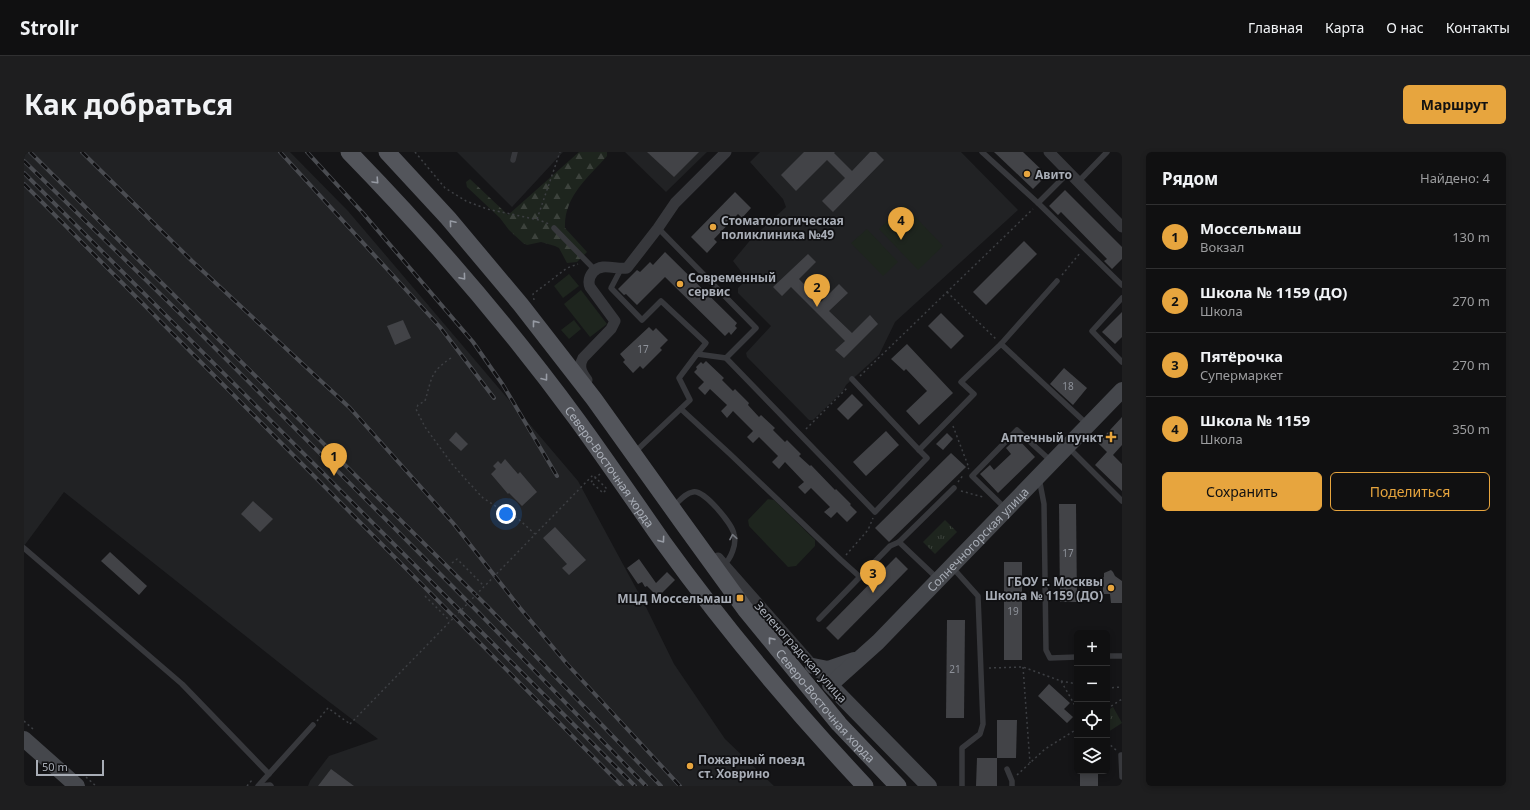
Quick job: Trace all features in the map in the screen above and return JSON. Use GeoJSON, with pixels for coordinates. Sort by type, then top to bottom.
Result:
{"type":"FeatureCollection","features":[{"type":"Feature","properties":{"kind":"main road","name":"Северо-Восточная хорда"},"geometry":{"type":"LineString","coordinates":[[350,152],[435,244],[506,328],[578,420],[664,543],[739,642],[822,740],[865,786]]}},
{"type":"Feature","properties":{"kind":"main road","name":"Северо-Восточная хорда"},"geometry":{"type":"LineString","coordinates":[[387,152],[448,218],[526,311],[594,398],[745,609],[839,724],[898,786]]}},
{"type":"Feature","properties":{"kind":"street"},"geometry":{"type":"LineString","coordinates":[[595,270],[605,266],[621,269],[627,268],[675,203],[726,152]]}},
{"type":"Feature","properties":{"kind":"street"},"geometry":{"type":"LineString","coordinates":[[1049,152],[1079,181],[1122,227]]}},
{"type":"Feature","properties":{"kind":"street","name":"Зеленоградская улица"},"geometry":{"type":"LineString","coordinates":[[595,270],[588,283],[590,288],[615,321],[611,329],[583,358],[580,368],[582,374],[676,504],[723,565],[830,685],[929,786]]}},
{"type":"Feature","properties":{"kind":"street","name":"Солнечногорская улица"},"geometry":{"type":"LineString","coordinates":[[830,685],[878,642],[951,566],[1002,506],[1039,476],[1122,390]]}},
{"type":"Feature","properties":{"kind":"street"},"geometry":{"type":"LineString","coordinates":[[813,666],[828,669],[861,657]]}},
{"type":"Feature","properties":{"kind":"street"},"geometry":{"type":"LineString","coordinates":[[24,739],[77,786]]}},
{"type":"Feature","properties":{"kind":"lane"},"geometry":{"type":"LineString","coordinates":[[513,160],[515,152]]}},
{"type":"Feature","properties":{"kind":"lane"},"geometry":{"type":"LineString","coordinates":[[982,152],[1038,203],[1122,285]]}},
{"type":"Feature","properties":{"kind":"lane"},"geometry":{"type":"LineString","coordinates":[[1079,181],[1107,152]]}},
{"type":"Feature","properties":{"kind":"lane"},"geometry":{"type":"LineString","coordinates":[[1038,203],[1069,172]]}},
{"type":"Feature","properties":{"kind":"lane"},"geometry":{"type":"LineString","coordinates":[[552,226],[595,270]]}},
{"type":"Feature","properties":{"kind":"lane"},"geometry":{"type":"LineString","coordinates":[[658,228],[756,328],[726,358]]}},
{"type":"Feature","properties":{"kind":"lane"},"geometry":{"type":"LineString","coordinates":[[621,269],[611,288],[642,320],[661,302],[706,343],[679,378],[690,400],[638,451]]}},
{"type":"Feature","properties":{"kind":"lane"},"geometry":{"type":"LineString","coordinates":[[919,450],[974,394],[961,382],[1001,344],[1057,281]]}},
{"type":"Feature","properties":{"kind":"lane"},"geometry":{"type":"LineString","coordinates":[[1122,298],[1092,331],[1122,362]]}},
{"type":"Feature","properties":{"kind":"lane"},"geometry":{"type":"LineString","coordinates":[[1001,344],[1088,425]]}},
{"type":"Feature","properties":{"kind":"lane"},"geometry":{"type":"LineString","coordinates":[[697,354],[726,358],[875,512],[927,458],[853,380]]}},
{"type":"Feature","properties":{"kind":"lane"},"geometry":{"type":"LineString","coordinates":[[681,409],[860,577]]}},
{"type":"Feature","properties":{"kind":"lane"},"geometry":{"type":"LineString","coordinates":[[1002,506],[972,476],[1017,430],[1052,462]]}},
{"type":"Feature","properties":{"kind":"lane"},"geometry":{"type":"LineString","coordinates":[[1067,446],[1122,501]]}},
{"type":"Feature","properties":{"kind":"lane"},"geometry":{"type":"LineString","coordinates":[[1039,476],[1044,504],[1046,650],[1050,658],[1074,657]]}},
{"type":"Feature","properties":{"kind":"lane"},"geometry":{"type":"LineString","coordinates":[[819,619],[890,546],[899,542],[954,488]]}},
{"type":"Feature","properties":{"kind":"lane"},"geometry":{"type":"LineString","coordinates":[[676,504],[685,496],[694,491],[701,493],[706,496],[730,525],[734,535],[735,545],[727,563],[723,565]]}},
{"type":"Feature","properties":{"kind":"lane"},"geometry":{"type":"LineString","coordinates":[[899,542],[938,579]]}},
{"type":"Feature","properties":{"kind":"lane"},"geometry":{"type":"LineString","coordinates":[[24,548],[182,684],[269,774]]}},
{"type":"Feature","properties":{"kind":"lane"},"geometry":{"type":"LineString","coordinates":[[951,566],[978,596],[983,724],[980,734],[962,748],[962,786]]}},
{"type":"Feature","properties":{"kind":"lane"},"geometry":{"type":"LineString","coordinates":[[1110,656],[1122,656]]}},
{"type":"Feature","properties":{"kind":"lane"},"geometry":{"type":"LineString","coordinates":[[258,786],[313,725]]}},
{"type":"Feature","properties":{"kind":"lane"},"geometry":{"type":"LineString","coordinates":[[1121,755],[1122,777]]}},
{"type":"Feature","properties":{"kind":"lane"},"geometry":{"type":"LineString","coordinates":[[1007,769],[1012,783]]}},
{"type":"Feature","properties":{"kind":"lane"},"geometry":{"type":"LineString","coordinates":[[258,786],[271,786]]}},
{"type":"Feature","properties":{"kind":"path"},"geometry":{"type":"LineString","coordinates":[[415,152],[445,188],[466,201],[487,209],[537,219],[552,226]]}},
{"type":"Feature","properties":{"kind":"path"},"geometry":{"type":"LineString","coordinates":[[537,219],[560,152]]}},
{"type":"Feature","properties":{"kind":"path"},"geometry":{"type":"LineString","coordinates":[[800,434],[853,380],[947,292],[1038,203]]}},
{"type":"Feature","properties":{"kind":"path"},"geometry":{"type":"LineString","coordinates":[[1057,281],[1084,249]]}},
{"type":"Feature","properties":{"kind":"path"},"geometry":{"type":"LineString","coordinates":[[947,292],[1001,344]]}},
{"type":"Feature","properties":{"kind":"path"},"geometry":{"type":"LineString","coordinates":[[451,358],[435,370],[430,379],[425,401],[416,408],[425,427],[452,464],[483,498],[497,507],[505,507],[535,534]]}},
{"type":"Feature","properties":{"kind":"path"},"geometry":{"type":"LineString","coordinates":[[950,418],[969,468],[954,488],[1002,506]]}},
{"type":"Feature","properties":{"kind":"path"},"geometry":{"type":"LineString","coordinates":[[317,720],[328,708],[350,724],[593,474],[607,489],[603,493],[591,482]]}},
{"type":"Feature","properties":{"kind":"path"},"geometry":{"type":"LineString","coordinates":[[841,560],[868,530],[875,512]]}},
{"type":"Feature","properties":{"kind":"path"},"geometry":{"type":"LineString","coordinates":[[452,563],[457,559],[484,586]]}},
{"type":"Feature","properties":{"kind":"path"},"geometry":{"type":"LineString","coordinates":[[425,596],[450,621]]}},
{"type":"Feature","properties":{"kind":"path"},"geometry":{"type":"LineString","coordinates":[[1023,667],[1030,763]]}},
{"type":"Feature","properties":{"kind":"path"},"geometry":{"type":"LineString","coordinates":[[981,669],[1023,667],[1060,681],[1074,683]]}},
{"type":"Feature","properties":{"kind":"path"},"geometry":{"type":"LineString","coordinates":[[1060,681],[1074,704]]}},
{"type":"Feature","properties":{"kind":"path"},"geometry":{"type":"LineString","coordinates":[[1110,688],[1122,687]]}},
{"type":"Feature","properties":{"kind":"path"},"geometry":{"type":"LineString","coordinates":[[1110,707],[1122,699]]}},
{"type":"Feature","properties":{"kind":"path"},"geometry":{"type":"LineString","coordinates":[[1012,783],[1045,749],[1074,731]]}},
{"type":"Feature","properties":{"kind":"path"},"geometry":{"type":"LineString","coordinates":[[1110,745],[1121,755]]}},
{"type":"Feature","properties":{"kind":"shaded area"},"geometry":{"type":"Polygon","coordinates":[[[24,152],[290,152],[348,211],[578,481],[644,603],[674,664],[725,739],[774,786],[308,786],[310,781],[329,756],[378,739],[311,688],[64,492],[24,546],[24,152]]]}},
{"type":"Feature","properties":{"kind":"shaded area"},"geometry":{"type":"Polygon","coordinates":[[[457,152],[563,152],[512,207],[457,152]]]}},
{"type":"Feature","properties":{"kind":"shaded area"},"geometry":{"type":"Polygon","coordinates":[[[625,152],[707,152],[666,192],[625,152]]]}},
{"type":"Feature","properties":{"kind":"shaded area"},"geometry":{"type":"Polygon","coordinates":[[[760,152],[961,152],[1018,210],[895,322],[879,355],[846,385],[843,391],[813,420],[809,420],[747,357],[746,353],[771,326],[738,293],[738,288],[744,282],[745,278],[733,261],[752,238],[786,207],[783,199],[750,162],[760,152]]]}},
{"type":"Feature","properties":{"kind":"green space"},"geometry":{"type":"Polygon","coordinates":[[[579,152],[607,152],[607,156],[578,188],[568,206],[565,228],[587,252],[577,262],[567,263],[559,248],[555,246],[541,242],[527,245],[523,243],[509,230],[500,218],[467,187],[466,182],[470,179],[508,215],[579,152]]]}},
{"type":"Feature","properties":{"kind":"green space"},"geometry":{"type":"Polygon","coordinates":[[[904,205],[943,246],[918,270],[879,229],[904,205]]]}},
{"type":"Feature","properties":{"kind":"green space"},"geometry":{"type":"Polygon","coordinates":[[[867,229],[898,262],[883,276],[851,243],[867,229]]]}},
{"type":"Feature","properties":{"kind":"green space"},"geometry":{"type":"Polygon","coordinates":[[[569,274],[579,286],[563,298],[554,286],[569,274]]]}},
{"type":"Feature","properties":{"kind":"green space"},"geometry":{"type":"Polygon","coordinates":[[[581,290],[607,324],[590,337],[564,304],[581,290]]]}},
{"type":"Feature","properties":{"kind":"green space"},"geometry":{"type":"Polygon","coordinates":[[[574,320],[581,329],[569,339],[561,330],[574,320]]]}},
{"type":"Feature","properties":{"kind":"green space"},"geometry":{"type":"Polygon","coordinates":[[[768,499],[774,500],[815,540],[815,546],[796,566],[788,567],[749,526],[748,520],[768,499]]]}},
{"type":"Feature","properties":{"kind":"green space"},"geometry":{"type":"Polygon","coordinates":[[[945,520],[957,532],[935,554],[923,542],[945,520]]]}},
{"type":"Feature","properties":{"kind":"green space"},"geometry":{"type":"Polygon","coordinates":[[[1113,707],[1122,723],[1110,731],[1110,709],[1113,707]]]}},
{"type":"Feature","properties":{"kind":"building"},"geometry":{"type":"Polygon","coordinates":[[[647,152],[699,152],[674,177],[647,152]]]}},
{"type":"Feature","properties":{"kind":"building"},"geometry":{"type":"Polygon","coordinates":[[[804,152],[835,152],[834,153],[852,171],[870,152],[876,152],[884,160],[833,212],[822,201],[845,178],[827,160],[796,191],[781,175],[804,152]]]}},
{"type":"Feature","properties":{"kind":"building"},"geometry":{"type":"Polygon","coordinates":[[[994,152],[1023,152],[1047,175],[1033,189],[994,152]]]}},
{"type":"Feature","properties":{"kind":"building"},"geometry":{"type":"Polygon","coordinates":[[[1065,190],[1122,247],[1122,259],[1112,269],[1104,261],[1107,259],[1061,212],[1058,215],[1049,206],[1065,190]]]}},
{"type":"Feature","properties":{"kind":"building","name":"Стоматологическая поликлиника №49"},"geometry":{"type":"Polygon","coordinates":[[[735,192],[751,208],[742,218],[738,214],[714,239],[717,242],[707,253],[691,237],[735,192]]]}},
{"type":"Feature","properties":{"kind":"building"},"geometry":{"type":"Polygon","coordinates":[[[1024,241],[1037,254],[986,305],[973,292],[1024,241]]]}},
{"type":"Feature","properties":{"kind":"building"},"geometry":{"type":"Polygon","coordinates":[[[665,252],[737,323],[735,326],[737,328],[731,335],[729,332],[725,336],[665,277],[637,305],[626,294],[624,295],[618,289],[637,270],[640,272],[650,262],[653,265],[665,252]]]}},
{"type":"Feature","properties":{"kind":"building"},"geometry":{"type":"Polygon","coordinates":[[[808,254],[816,262],[799,279],[821,302],[839,284],[848,293],[829,311],[852,333],[870,315],[878,324],[844,358],[835,350],[845,341],[791,287],[782,296],[773,287],[808,254]]]}},
{"type":"Feature","properties":{"kind":"building"},"geometry":{"type":"Polygon","coordinates":[[[1122,312],[1122,337],[1115,344],[1102,332],[1122,312]]]}},
{"type":"Feature","properties":{"kind":"building"},"geometry":{"type":"Polygon","coordinates":[[[941,313],[964,336],[951,349],[928,326],[941,313]]]}},
{"type":"Feature","properties":{"kind":"building"},"geometry":{"type":"Polygon","coordinates":[[[403,320],[411,338],[395,345],[387,326],[403,320]]]}},
{"type":"Feature","properties":{"kind":"building"},"geometry":{"type":"Polygon","coordinates":[[[649,327],[653,331],[656,328],[668,340],[660,348],[662,350],[643,369],[640,366],[633,373],[623,362],[625,360],[620,354],[649,327]]]}},
{"type":"Feature","properties":{"kind":"building"},"geometry":{"type":"Polygon","coordinates":[[[907,344],[953,393],[919,425],[906,411],[927,391],[906,369],[904,371],[891,359],[907,344]]]}},
{"type":"Feature","properties":{"kind":"building"},"geometry":{"type":"Polygon","coordinates":[[[706,361],[724,378],[722,380],[733,391],[735,389],[749,403],[748,405],[759,417],[761,415],[775,428],[773,430],[785,442],[787,440],[801,454],[799,456],[810,466],[811,465],[851,504],[850,505],[857,512],[847,522],[837,512],[831,518],[824,512],[830,507],[811,488],[805,494],[798,487],[804,482],[785,462],[779,469],[772,462],[778,456],[759,437],[753,443],[747,437],[753,431],[733,411],[727,418],[721,411],[727,405],[710,389],[705,395],[698,388],[704,382],[694,372],[697,369],[696,367],[701,362],[703,364],[706,361]]]}},
{"type":"Feature","properties":{"kind":"building"},"geometry":{"type":"Polygon","coordinates":[[[1064,368],[1087,388],[1073,405],[1050,384],[1064,368]]]}},
{"type":"Feature","properties":{"kind":"building"},"geometry":{"type":"Polygon","coordinates":[[[852,394],[863,405],[848,420],[837,409],[852,394]]]}},
{"type":"Feature","properties":{"kind":"building"},"geometry":{"type":"Polygon","coordinates":[[[1122,417],[1122,445],[1113,455],[1122,464],[1122,491],[1095,465],[1107,452],[1098,443],[1122,417]]]}},
{"type":"Feature","properties":{"kind":"building"},"geometry":{"type":"Polygon","coordinates":[[[886,431],[899,445],[866,476],[853,462],[886,431]]]}},
{"type":"Feature","properties":{"kind":"building"},"geometry":{"type":"Polygon","coordinates":[[[456,432],[468,444],[461,451],[449,440],[456,432]]]}},
{"type":"Feature","properties":{"kind":"building"},"geometry":{"type":"Polygon","coordinates":[[[947,433],[953,439],[943,450],[936,444],[947,433]]]}},
{"type":"Feature","properties":{"kind":"building"},"geometry":{"type":"Polygon","coordinates":[[[1017,438],[1035,457],[998,493],[980,474],[990,465],[994,470],[1011,454],[1006,448],[1017,438]]]}},
{"type":"Feature","properties":{"kind":"building"},"geometry":{"type":"Polygon","coordinates":[[[951,453],[966,467],[889,542],[875,528],[951,453]]]}},
{"type":"Feature","properties":{"kind":"building"},"geometry":{"type":"Polygon","coordinates":[[[505,459],[518,474],[520,472],[537,492],[522,506],[509,493],[508,494],[491,474],[496,469],[493,466],[498,461],[501,464],[505,459]]]}},
{"type":"Feature","properties":{"kind":"building"},"geometry":{"type":"Polygon","coordinates":[[[253,501],[273,519],[260,532],[241,514],[253,501]]]}},
{"type":"Feature","properties":{"kind":"building"},"geometry":{"type":"Polygon","coordinates":[[[1059,504],[1076,504],[1077,602],[1060,602],[1059,504]]]}},
{"type":"Feature","properties":{"kind":"building"},"geometry":{"type":"Polygon","coordinates":[[[555,527],[586,560],[569,575],[562,568],[567,564],[543,538],[555,527]]]}},
{"type":"Feature","properties":{"kind":"building"},"geometry":{"type":"Polygon","coordinates":[[[110,552],[147,586],[139,595],[101,561],[110,552]]]}},
{"type":"Feature","properties":{"kind":"building"},"geometry":{"type":"Polygon","coordinates":[[[896,557],[908,569],[838,640],[826,628],[896,557]]]}},
{"type":"Feature","properties":{"kind":"building"},"geometry":{"type":"Polygon","coordinates":[[[639,559],[656,583],[667,572],[675,580],[658,597],[647,586],[645,587],[642,582],[638,584],[627,568],[639,559]]]}},
{"type":"Feature","properties":{"kind":"building"},"geometry":{"type":"Polygon","coordinates":[[[1004,562],[1022,562],[1022,660],[1004,660],[1004,562]]]}},
{"type":"Feature","properties":{"kind":"building","name":"ГБОУ г. Москвы Школа № 1159 (ДО)"},"geometry":{"type":"Polygon","coordinates":[[[1111,570],[1115,576],[1122,581],[1122,603],[1111,603],[1110,594],[1103,594],[1103,586],[1100,581],[1104,577],[1104,573],[1111,570]]]}},
{"type":"Feature","properties":{"kind":"building"},"geometry":{"type":"Polygon","coordinates":[[[947,620],[965,620],[964,718],[946,718],[947,620]]]}},
{"type":"Feature","properties":{"kind":"building"},"geometry":{"type":"Polygon","coordinates":[[[1049,684],[1070,703],[1064,709],[1073,717],[1067,723],[1038,696],[1049,684]]]}},
{"type":"Feature","properties":{"kind":"building"},"geometry":{"type":"Polygon","coordinates":[[[997,720],[1017,720],[1016,758],[997,758],[997,720]]]}},
{"type":"Feature","properties":{"kind":"building"},"geometry":{"type":"Polygon","coordinates":[[[977,758],[997,758],[997,786],[976,786],[977,758]]]}},
{"type":"Feature","properties":{"kind":"building"},"geometry":{"type":"Polygon","coordinates":[[[331,769],[354,786],[318,786],[331,769]]]}},
{"type":"Feature","properties":{"kind":"building"},"geometry":{"type":"Polygon","coordinates":[[[1080,774],[1098,774],[1098,786],[1080,786],[1080,774]]]}},
{"type":"Feature","properties":{"kind":"railway"},"geometry":{"type":"LineString","coordinates":[[30,152],[487,606],[661,786]]}},
{"type":"Feature","properties":{"kind":"railway"},"geometry":{"type":"LineString","coordinates":[[82,152],[192,261],[350,408],[453,523],[520,608],[567,664],[680,786]]}},
{"type":"Feature","properties":{"kind":"railway"},"geometry":{"type":"LineString","coordinates":[[280,152],[440,327],[494,398]]}},
{"type":"Feature","properties":{"kind":"railway"},"geometry":{"type":"LineString","coordinates":[[307,152],[362,212],[473,342],[503,385],[557,476]]}},
{"type":"Feature","properties":{"kind":"railway"},"geometry":{"type":"LineString","coordinates":[[24,161],[195,328],[479,613],[646,786]]}},
{"type":"Feature","properties":{"kind":"railway"},"geometry":{"type":"LineString","coordinates":[[24,173],[635,786]]}},
{"type":"Feature","properties":{"kind":"railway"},"geometry":{"type":"LineString","coordinates":[[24,184],[622,786]]}},
{"type":"Feature","properties":{"kind":"place","name":"Авито"},"geometry":{"type":"Point","coordinates":[1027,174]}},
{"type":"Feature","properties":{"kind":"place","name":"Стоматологическая поликлиника №49"},"geometry":{"type":"Point","coordinates":[713,227]}},
{"type":"Feature","properties":{"kind":"place","name":"Школа № 1159"},"geometry":{"type":"Point","coordinates":[901,240]}},
{"type":"Feature","properties":{"kind":"place","name":"Современный сервис"},"geometry":{"type":"Point","coordinates":[680,284]}},
{"type":"Feature","properties":{"kind":"place","name":"Школа № 1159 (ДО)"},"geometry":{"type":"Point","coordinates":[817,307]}},
{"type":"Feature","properties":{"kind":"place","name":"Аптечный пункт"},"geometry":{"type":"Point","coordinates":[1111,437]}},
{"type":"Feature","properties":{"kind":"place","name":"Моссельмаш"},"geometry":{"type":"Point","coordinates":[334,476]}},
{"type":"Feature","properties":{"kind":"place","name":"ГБОУ г. Москвы Школа № 1159 (ДО)"},"geometry":{"type":"Point","coordinates":[1111,588]}},
{"type":"Feature","properties":{"kind":"place","name":"Пятёрочка"},"geometry":{"type":"Point","coordinates":[873,593]}},
{"type":"Feature","properties":{"kind":"place","name":"МЦД Моссельмаш"},"geometry":{"type":"Point","coordinates":[740,598]}},
{"type":"Feature","properties":{"kind":"place","name":"Пожарный поезд ст. Ховрино"},"geometry":{"type":"Point","coordinates":[690,766]}}]}
